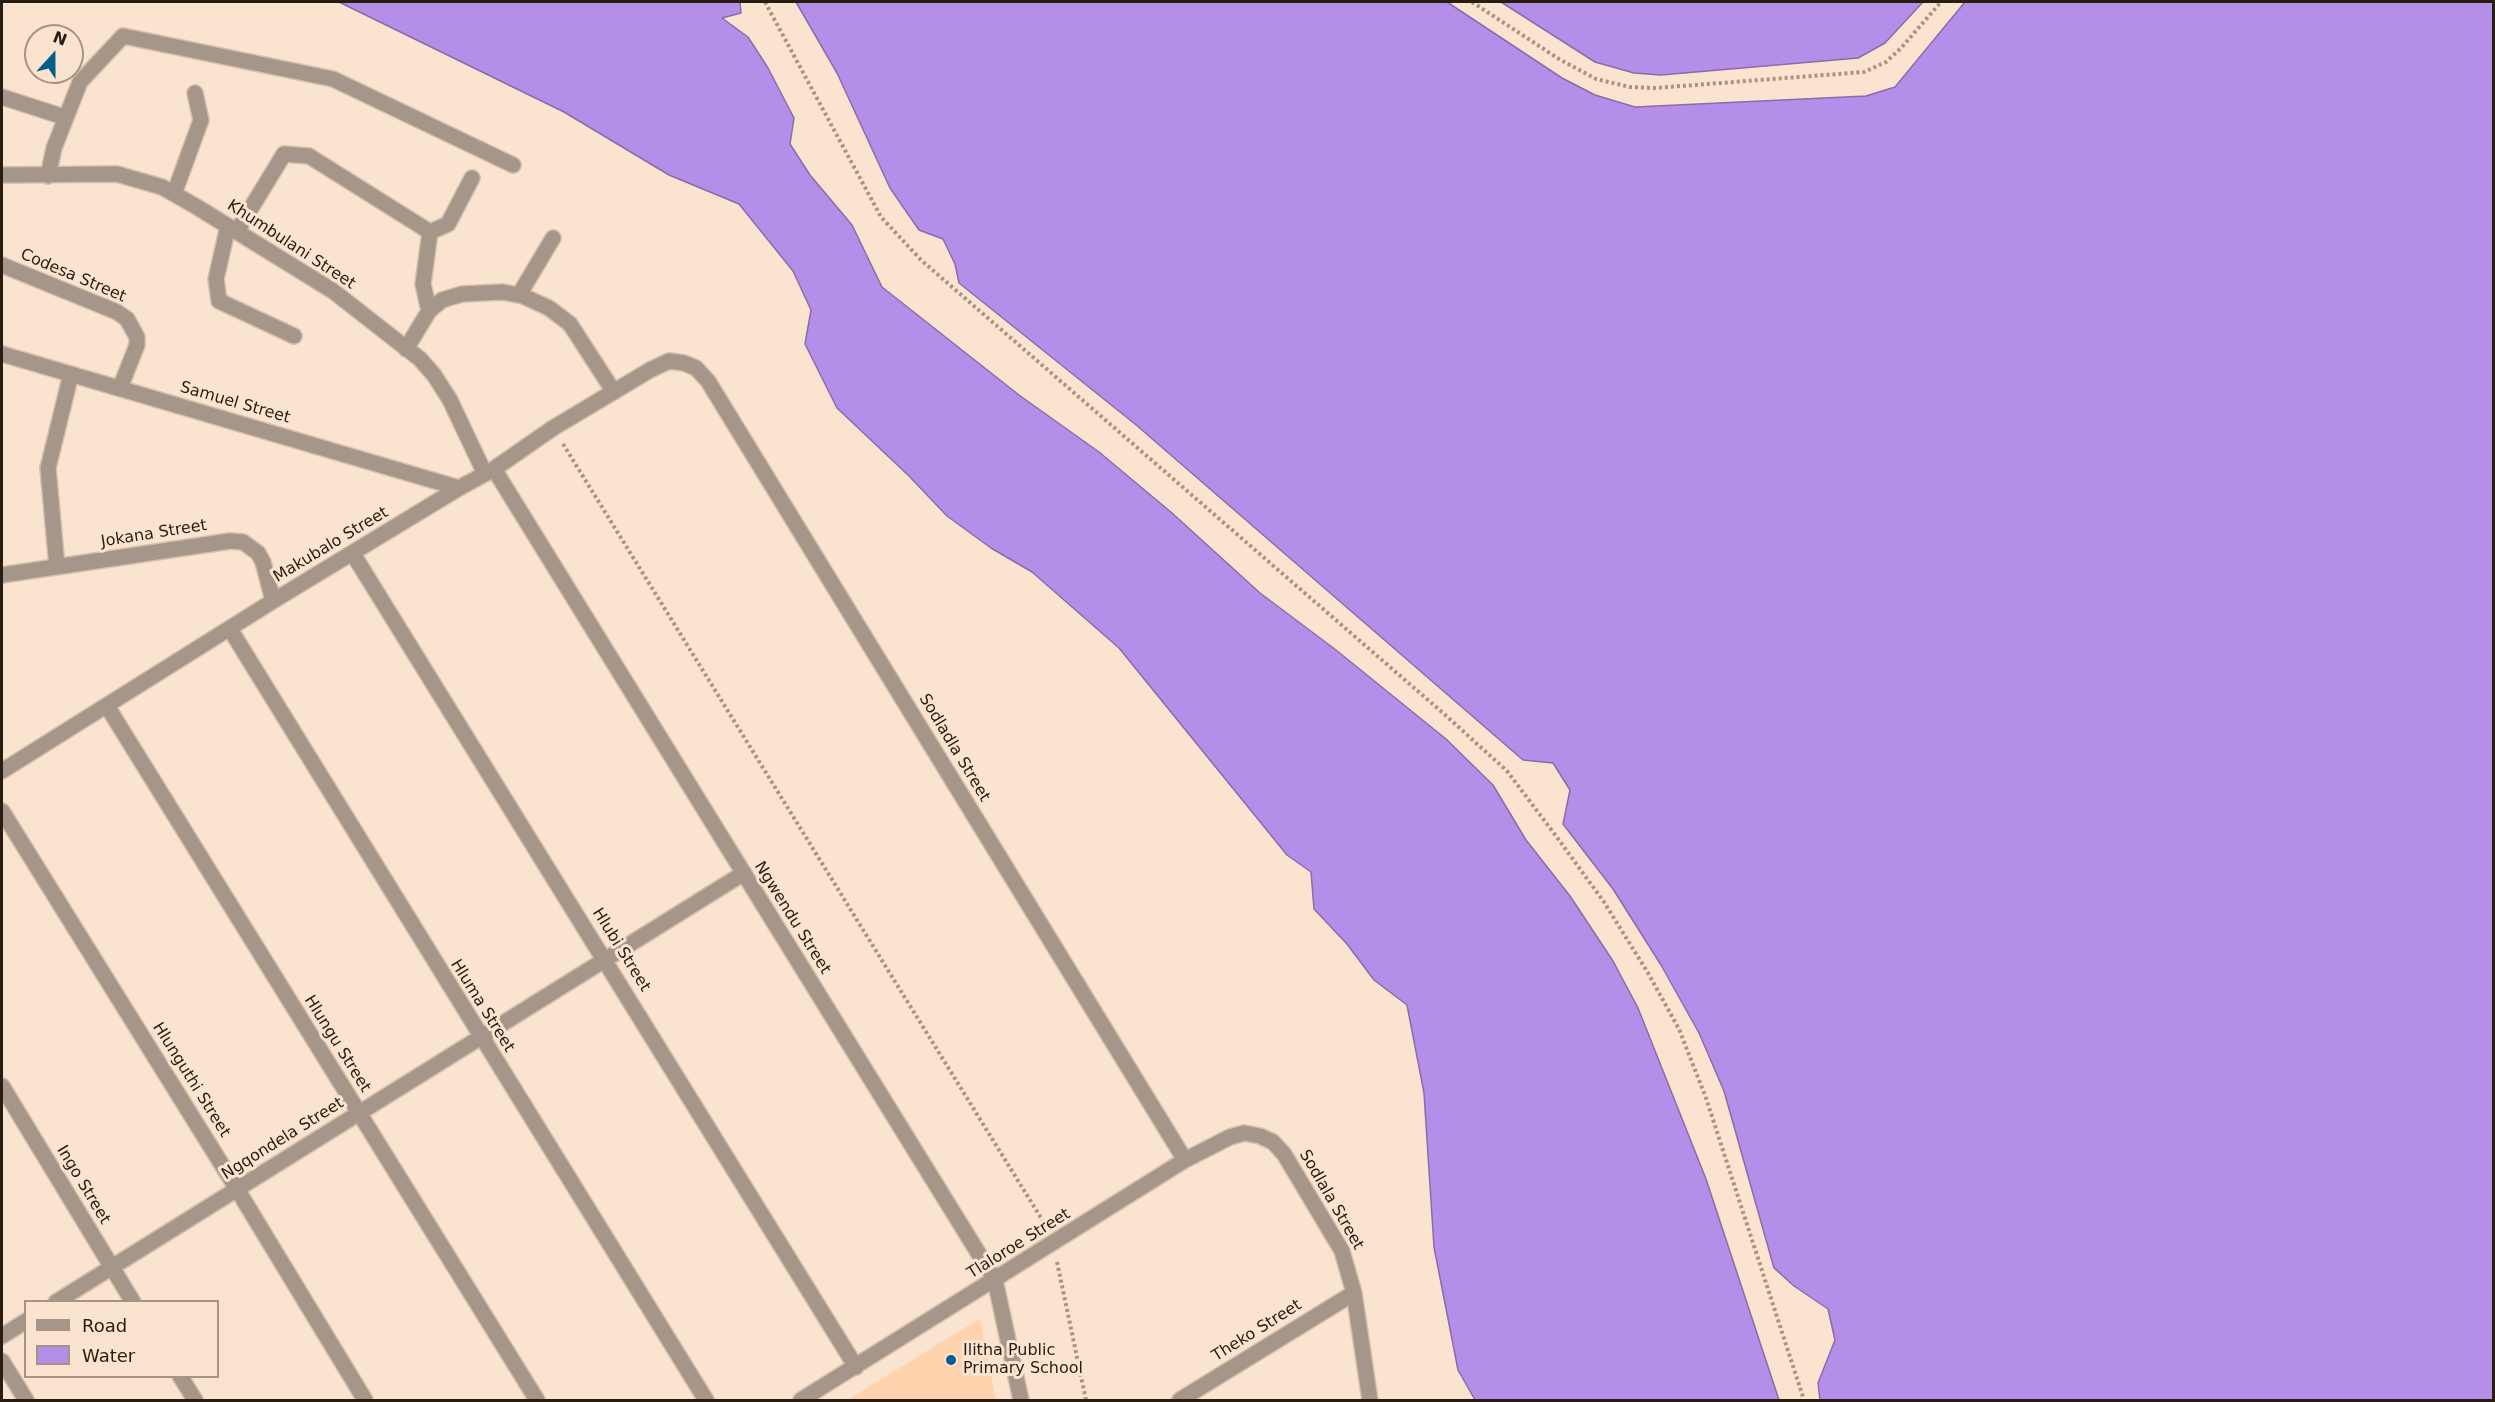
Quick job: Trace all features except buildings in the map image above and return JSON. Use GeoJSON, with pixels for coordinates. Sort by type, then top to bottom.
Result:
{"type":"FeatureCollection","features":[{"type":"Feature","properties":{"kind":"street"},"geometry":{"type":"LineString","coordinates":[[48,176],[64,117],[80,82],[123,36],[333,79],[513,165]]}},
{"type":"Feature","properties":{"kind":"street"},"geometry":{"type":"LineString","coordinates":[[174,194],[201,120],[195,93]]}},
{"type":"Feature","properties":{"kind":"street"},"geometry":{"type":"LineString","coordinates":[[2,97],[64,117]]}},
{"type":"Feature","properties":{"kind":"street"},"geometry":{"type":"LineString","coordinates":[[294,336],[219,301],[216,279],[232,228],[284,154],[309,156],[430,232]]}},
{"type":"Feature","properties":{"kind":"street","name":"Khumbulani Street"},"geometry":{"type":"LineString","coordinates":[[2,175],[117,174],[162,187],[232,228],[333,291],[420,359],[440,383],[490,472]]}},
{"type":"Feature","properties":{"kind":"street"},"geometry":{"type":"LineString","coordinates":[[430,232],[448,224],[472,178]]}},
{"type":"Feature","properties":{"kind":"street"},"geometry":{"type":"LineString","coordinates":[[429,311],[423,284],[430,232]]}},
{"type":"Feature","properties":{"kind":"street"},"geometry":{"type":"LineString","coordinates":[[519,295],[553,238]]}},
{"type":"Feature","properties":{"kind":"street","name":"Codesa Street"},"geometry":{"type":"LineString","coordinates":[[2,265],[117,312],[127,319],[137,337],[137,345],[120,388]]}},
{"type":"Feature","properties":{"kind":"street"},"geometry":{"type":"LineString","coordinates":[[406,349],[429,311],[442,300],[462,294],[503,292],[519,295],[549,308],[570,324],[614,392]]}},
{"type":"Feature","properties":{"kind":"street","name":"Samuel Street"},"geometry":{"type":"LineString","coordinates":[[2,354],[459,488]]}},
{"type":"Feature","properties":{"kind":"street","name":"Makubalo Street"},"geometry":{"type":"LineString","coordinates":[[2,771],[273,601],[459,488],[490,472],[553,428],[669,361],[684,363]]}},
{"type":"Feature","properties":{"kind":"street","name":"Sodladla Street"},"geometry":{"type":"LineString","coordinates":[[684,363],[696,368],[708,381],[1185,1160]]}},
{"type":"Feature","properties":{"kind":"street"},"geometry":{"type":"LineString","coordinates":[[57,567],[48,468],[71,374]]}},
{"type":"Feature","properties":{"kind":"street","name":"Ngwendu Street"},"geometry":{"type":"LineString","coordinates":[[490,472],[744,873],[995,1280],[1021,1401]]}},
{"type":"Feature","properties":{"kind":"street","name":"Jokana Street"},"geometry":{"type":"LineString","coordinates":[[2,575],[230,541],[243,542],[258,553],[273,601]]}},
{"type":"Feature","properties":{"kind":"street","name":"Hlubi Street"},"geometry":{"type":"LineString","coordinates":[[353,554],[856,1367]]}},
{"type":"Feature","properties":{"kind":"street","name":"Hluma Street"},"geometry":{"type":"LineString","coordinates":[[230,630],[706,1401]]}},
{"type":"Feature","properties":{"kind":"street","name":"Hlungu Street"},"geometry":{"type":"LineString","coordinates":[[107,706],[537,1401]]}},
{"type":"Feature","properties":{"kind":"street","name":"Hlunguthi Street"},"geometry":{"type":"LineString","coordinates":[[2,811],[237,1189],[365,1401]]}},
{"type":"Feature","properties":{"kind":"street","name":"Ngqondela Street"},"geometry":{"type":"LineString","coordinates":[[59,1300],[744,873]]}},
{"type":"Feature","properties":{"kind":"street","name":"Ingo Street"},"geometry":{"type":"LineString","coordinates":[[2,1086],[132,1300]]}},
{"type":"Feature","properties":{"kind":"street","name":"Tlaloroe Street"},"geometry":{"type":"LineString","coordinates":[[801,1401],[1185,1160],[1230,1137],[1244,1133],[1260,1136]]}},
{"type":"Feature","properties":{"kind":"street","name":"Sodlala Street"},"geometry":{"type":"LineString","coordinates":[[1260,1136],[1274,1142],[1292,1167],[1342,1251],[1354,1293],[1370,1401]]}},
{"type":"Feature","properties":{"kind":"street","name":"Theko Street"},"geometry":{"type":"LineString","coordinates":[[1180,1401],[1354,1293]]}},
{"type":"Feature","properties":{"kind":"street"},"geometry":{"type":"LineString","coordinates":[[2,1336],[24,1322]]}},
{"type":"Feature","properties":{"kind":"street"},"geometry":{"type":"LineString","coordinates":[[2,1361],[26,1401]]}},
{"type":"Feature","properties":{"kind":"street"},"geometry":{"type":"LineString","coordinates":[[181,1378],[195,1401]]}},
{"type":"Feature","properties":{"kind":"path"},"geometry":{"type":"LineString","coordinates":[[765,2],[882,217],[921,260],[1507,771],[1556,836],[1604,902],[1679,1029],[1710,1108],[1804,1401]]}},
{"type":"Feature","properties":{"kind":"path"},"geometry":{"type":"LineString","coordinates":[[1472,2],[1559,59],[1596,79],[1630,87],[1655,88],[1864,72],[1886,62],[1941,2]]}},
{"type":"Feature","properties":{"kind":"path"},"geometry":{"type":"LineString","coordinates":[[553,428],[1048,1229],[1054,1244],[1086,1401]]}},
{"type":"Feature","properties":{"kind":"shaded area","name":"Ilitha Public Primary School"},"geometry":{"type":"Polygon","coordinates":[[[979,1319],[996,1400],[847,1400],[979,1319]]]}},
{"type":"Feature","properties":{"kind":"water"},"geometry":{"type":"Polygon","coordinates":[[[339,2],[740,2],[741,13],[722,18],[748,37],[768,68],[794,118],[790,144],[810,175],[852,225],[882,287],[1019,395],[1099,452],[1172,513],[1260,593],[1336,650],[1446,739],[1493,785],[1526,840],[1570,896],[1613,961],[1638,1008],[1706,1179],[1779,1400],[1475,1400],[1458,1370],[1434,1247],[1424,1093],[1407,1005],[1374,980],[1347,944],[1314,909],[1311,872],[1287,855],[1119,648],[1032,572],[991,548],[947,516],[909,476],[837,408],[805,344],[811,310],[793,271],[739,204],[669,175],[564,112],[339,2]]]}},
{"type":"Feature","properties":{"kind":"water"},"geometry":{"type":"Polygon","coordinates":[[[796,2],[1447,2],[1562,78],[1595,95],[1635,107],[1866,96],[1895,87],[1965,2],[2493,2],[2493,1400],[1820,1400],[1818,1383],[1835,1340],[1828,1309],[1794,1286],[1774,1268],[1724,1091],[1699,1033],[1661,965],[1613,889],[1563,824],[1570,790],[1553,763],[1523,760],[1135,424],[959,283],[955,264],[943,239],[919,230],[890,188],[837,73],[796,2]]]}},
{"type":"Feature","properties":{"kind":"water"},"geometry":{"type":"Polygon","coordinates":[[[1501,2],[1923,2],[1885,43],[1858,58],[1661,75],[1634,73],[1595,62],[1501,2]]]}},
{"type":"Feature","properties":{"kind":"place","name":"Ilitha Public Primary School"},"geometry":{"type":"Point","coordinates":[951,1360]}}]}
